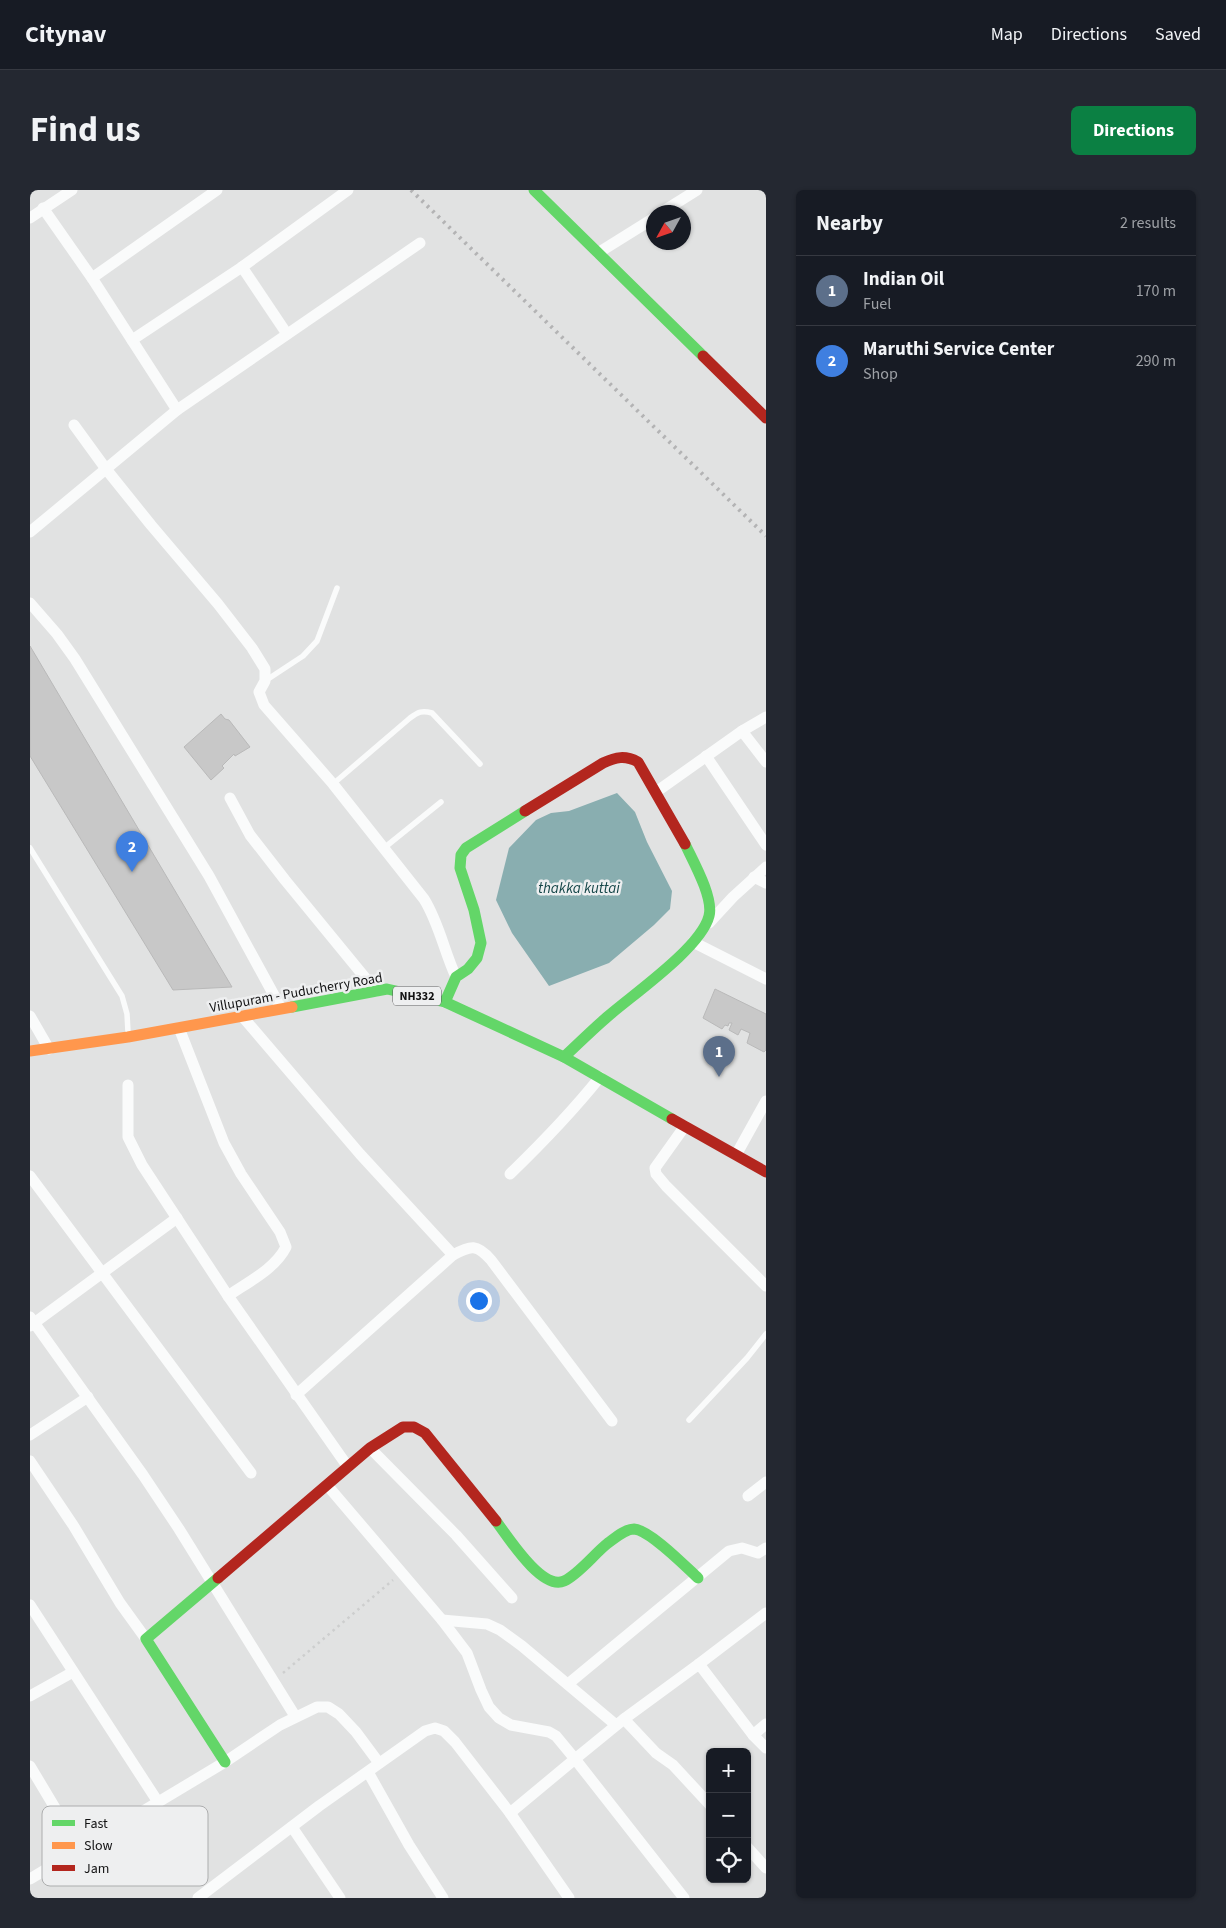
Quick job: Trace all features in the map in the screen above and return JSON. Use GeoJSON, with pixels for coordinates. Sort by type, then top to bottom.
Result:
{"type":"FeatureCollection","features":[{"type":"Feature","properties":{"kind":"main road"},"geometry":{"type":"LineString","coordinates":[[534,190],[766,418]]}},
{"type":"Feature","properties":{"kind":"main road"},"geometry":{"type":"LineString","coordinates":[[445,1002],[456,977],[468,969],[477,958],[481,943],[474,910],[460,868],[461,855],[466,848],[574,780],[617,757],[628,756],[638,762],[683,841],[707,894],[711,914],[704,928],[686,950],[564,1057]]}},
{"type":"Feature","properties":{"kind":"main road","name":"Villupuram - Puducherry Road"},"geometry":{"type":"LineString","coordinates":[[30,1052],[128,1037],[387,989],[445,1002],[564,1057],[766,1172]]}},
{"type":"Feature","properties":{"kind":"main road"},"geometry":{"type":"LineString","coordinates":[[225,1762],[146,1639],[213,1584],[370,1448],[389,1434],[403,1427],[414,1427],[425,1433],[537,1572],[551,1582],[563,1583],[610,1542],[623,1533],[634,1529],[645,1532],[698,1578]]}},
{"type":"Feature","properties":{"kind":"street"},"geometry":{"type":"LineString","coordinates":[[30,218],[72,190]]}},
{"type":"Feature","properties":{"kind":"street"},"geometry":{"type":"LineString","coordinates":[[92,278],[217,190]]}},
{"type":"Feature","properties":{"kind":"street"},"geometry":{"type":"LineString","coordinates":[[132,340],[242,267],[348,190]]}},
{"type":"Feature","properties":{"kind":"street"},"geometry":{"type":"LineString","coordinates":[[673,205],[697,190]]}},
{"type":"Feature","properties":{"kind":"street"},"geometry":{"type":"LineString","coordinates":[[43,208],[92,278],[177,410]]}},
{"type":"Feature","properties":{"kind":"street"},"geometry":{"type":"LineString","coordinates":[[598,253],[646,223]]}},
{"type":"Feature","properties":{"kind":"street"},"geometry":{"type":"LineString","coordinates":[[30,532],[177,410],[420,243]]}},
{"type":"Feature","properties":{"kind":"street"},"geometry":{"type":"LineString","coordinates":[[242,267],[287,334]]}},
{"type":"Feature","properties":{"kind":"street"},"geometry":{"type":"LineString","coordinates":[[74,425],[106,469],[238,628],[252,648],[265,669],[265,681],[260,692],[264,705],[333,784],[413,884],[434,915],[445,954],[456,977]]}},
{"type":"Feature","properties":{"kind":"street"},"geometry":{"type":"LineString","coordinates":[[30,604],[57,634],[75,659],[209,876],[281,1008]]}},
{"type":"Feature","properties":{"kind":"street"},"geometry":{"type":"LineString","coordinates":[[656,792],[742,731],[766,717]]}},
{"type":"Feature","properties":{"kind":"street"},"geometry":{"type":"LineString","coordinates":[[742,731],[766,762]]}},
{"type":"Feature","properties":{"kind":"street"},"geometry":{"type":"LineString","coordinates":[[706,756],[766,845]]}},
{"type":"Feature","properties":{"kind":"street"},"geometry":{"type":"LineString","coordinates":[[230,798],[250,835],[376,990]]}},
{"type":"Feature","properties":{"kind":"street"},"geometry":{"type":"LineString","coordinates":[[704,928],[766,867]]}},
{"type":"Feature","properties":{"kind":"street"},"geometry":{"type":"LineString","coordinates":[[754,877],[766,884]]}},
{"type":"Feature","properties":{"kind":"street"},"geometry":{"type":"LineString","coordinates":[[693,942],[766,978]]}},
{"type":"Feature","properties":{"kind":"street"},"geometry":{"type":"LineString","coordinates":[[30,1016],[49,1049]]}},
{"type":"Feature","properties":{"kind":"street"},"geometry":{"type":"LineString","coordinates":[[242,1016],[360,1154],[453,1255]]}},
{"type":"Feature","properties":{"kind":"street"},"geometry":{"type":"LineString","coordinates":[[179,1028],[224,1143],[241,1174],[280,1232],[286,1247],[282,1255],[274,1263],[228,1296]]}},
{"type":"Feature","properties":{"kind":"street"},"geometry":{"type":"LineString","coordinates":[[510,1174],[556,1130],[600,1077]]}},
{"type":"Feature","properties":{"kind":"street"},"geometry":{"type":"LineString","coordinates":[[128,1085],[128,1137],[142,1165],[228,1296],[348,1467]]}},
{"type":"Feature","properties":{"kind":"street"},"geometry":{"type":"LineString","coordinates":[[736,1155],[766,1101]]}},
{"type":"Feature","properties":{"kind":"street"},"geometry":{"type":"LineString","coordinates":[[685,1126],[655,1168],[656,1174],[766,1286]]}},
{"type":"Feature","properties":{"kind":"street"},"geometry":{"type":"LineString","coordinates":[[30,1176],[251,1473]]}},
{"type":"Feature","properties":{"kind":"street"},"geometry":{"type":"LineString","coordinates":[[177,1218],[31,1322],[88,1397],[158,1498],[295,1716]]}},
{"type":"Feature","properties":{"kind":"street"},"geometry":{"type":"LineString","coordinates":[[296,1395],[453,1255],[471,1247],[481,1249],[612,1422]]}},
{"type":"Feature","properties":{"kind":"street"},"geometry":{"type":"LineString","coordinates":[[30,1435],[88,1397]]}},
{"type":"Feature","properties":{"kind":"street"},"geometry":{"type":"LineString","coordinates":[[370,1448],[456,1535],[512,1598]]}},
{"type":"Feature","properties":{"kind":"street"},"geometry":{"type":"LineString","coordinates":[[30,1461],[73,1525],[120,1603],[146,1639]]}},
{"type":"Feature","properties":{"kind":"street"},"geometry":{"type":"LineString","coordinates":[[748,1496],[766,1482]]}},
{"type":"Feature","properties":{"kind":"street"},"geometry":{"type":"LineString","coordinates":[[326,1485],[442,1620],[467,1654],[489,1707],[499,1718],[511,1725],[549,1732],[556,1736],[684,1898]]}},
{"type":"Feature","properties":{"kind":"street"},"geometry":{"type":"LineString","coordinates":[[568,1684],[729,1552],[742,1548],[762,1551]]}},
{"type":"Feature","properties":{"kind":"street"},"geometry":{"type":"LineString","coordinates":[[30,1605],[158,1802]]}},
{"type":"Feature","properties":{"kind":"street"},"geometry":{"type":"LineString","coordinates":[[510,1813],[620,1722],[766,1613]]}},
{"type":"Feature","properties":{"kind":"street"},"geometry":{"type":"LineString","coordinates":[[442,1620],[487,1624],[500,1630],[673,1765],[706,1800]]}},
{"type":"Feature","properties":{"kind":"street"},"geometry":{"type":"LineString","coordinates":[[699,1664],[753,1735],[766,1748]]}},
{"type":"Feature","properties":{"kind":"street"},"geometry":{"type":"LineString","coordinates":[[30,1696],[73,1672]]}},
{"type":"Feature","properties":{"kind":"street"},"geometry":{"type":"LineString","coordinates":[[151,1806],[225,1762],[295,1716],[317,1707],[328,1708],[339,1714],[379,1764]]}},
{"type":"Feature","properties":{"kind":"street"},"geometry":{"type":"LineString","coordinates":[[753,1735],[766,1724]]}},
{"type":"Feature","properties":{"kind":"street"},"geometry":{"type":"LineString","coordinates":[[198,1898],[379,1764],[426,1731],[435,1728],[444,1731],[456,1742],[510,1813],[569,1898]]}},
{"type":"Feature","properties":{"kind":"street"},"geometry":{"type":"LineString","coordinates":[[30,1766],[54,1806]]}},
{"type":"Feature","properties":{"kind":"street"},"geometry":{"type":"LineString","coordinates":[[368,1772],[409,1845],[443,1898]]}},
{"type":"Feature","properties":{"kind":"street"},"geometry":{"type":"LineString","coordinates":[[292,1827],[340,1898]]}},
{"type":"Feature","properties":{"kind":"street"},"geometry":{"type":"LineString","coordinates":[[751,1851],[766,1868]]}},
{"type":"Feature","properties":{"kind":"street"},"geometry":{"type":"LineString","coordinates":[[30,1879],[42,1871]]}},
{"type":"Feature","properties":{"kind":"lane"},"geometry":{"type":"LineString","coordinates":[[265,681],[303,656],[317,641],[337,588]]}},
{"type":"Feature","properties":{"kind":"lane"},"geometry":{"type":"LineString","coordinates":[[333,784],[410,718],[418,712],[424,711],[432,713],[480,764]]}},
{"type":"Feature","properties":{"kind":"lane"},"geometry":{"type":"LineString","coordinates":[[384,848],[441,802]]}},
{"type":"Feature","properties":{"kind":"lane"},"geometry":{"type":"LineString","coordinates":[[30,848],[122,996],[127,1014],[128,1037]]}},
{"type":"Feature","properties":{"kind":"lane"},"geometry":{"type":"LineString","coordinates":[[689,1420],[747,1358],[766,1334]]}},
{"type":"Feature","properties":{"kind":"path"},"geometry":{"type":"LineString","coordinates":[[274,1681],[401,1573]]}},
{"type":"Feature","properties":{"kind":"water","name":"thakka kuttai"},"geometry":{"type":"Polygon","coordinates":[[[617,793],[635,812],[647,842],[672,891],[670,909],[609,963],[549,986],[512,933],[496,900],[509,848],[536,820],[551,813],[569,811],[617,793]]]}},
{"type":"Feature","properties":{"kind":"building"},"geometry":{"type":"Polygon","coordinates":[[[30,646],[232,987],[173,990],[30,756],[30,646]]]}},
{"type":"Feature","properties":{"kind":"building"},"geometry":{"type":"Polygon","coordinates":[[[221,714],[225,719],[229,720],[250,747],[235,756],[234,754],[222,766],[224,768],[211,780],[184,747],[221,714]]]}},
{"type":"Feature","properties":{"kind":"building"},"geometry":{"type":"Polygon","coordinates":[[[715,989],[766,1014],[766,1050],[764,1052],[747,1043],[750,1033],[741,1029],[738,1035],[729,1030],[732,1023],[729,1023],[728,1026],[725,1025],[722,1029],[703,1018],[715,989]]]}},
{"type":"Feature","properties":{"kind":"railway"},"geometry":{"type":"LineString","coordinates":[[411,190],[766,536]]}},
{"type":"Feature","properties":{"kind":"traffic: fast"},"geometry":{"type":"LineString","coordinates":[[534,190],[703,356]]}},
{"type":"Feature","properties":{"kind":"traffic: fast"},"geometry":{"type":"LineString","coordinates":[[445,1002],[456,977],[468,969],[477,958],[481,943],[474,910],[460,868],[461,855],[466,848],[525,811]]}},
{"type":"Feature","properties":{"kind":"traffic: fast"},"geometry":{"type":"LineString","coordinates":[[564,1057],[606,1018],[680,956],[703,929],[709,916],[710,908],[706,890],[685,844]]}},
{"type":"Feature","properties":{"kind":"traffic: fast"},"geometry":{"type":"LineString","coordinates":[[292,1007],[387,989],[445,1002],[564,1057],[672,1119]]}},
{"type":"Feature","properties":{"kind":"traffic: fast"},"geometry":{"type":"LineString","coordinates":[[496,1521],[526,1561],[536,1571],[555,1582],[570,1578],[608,1543],[631,1529],[641,1531],[658,1542],[698,1578]]}},
{"type":"Feature","properties":{"kind":"traffic: fast"},"geometry":{"type":"LineString","coordinates":[[218,1578],[146,1639],[225,1762]]}},
{"type":"Feature","properties":{"kind":"traffic: slow"},"geometry":{"type":"LineString","coordinates":[[30,1051],[128,1037],[292,1007]]}},
{"type":"Feature","properties":{"kind":"traffic: jam"},"geometry":{"type":"LineString","coordinates":[[703,356],[766,418]]}},
{"type":"Feature","properties":{"kind":"traffic: jam"},"geometry":{"type":"LineString","coordinates":[[525,811],[603,763],[616,758],[629,758],[638,762],[685,844]]}},
{"type":"Feature","properties":{"kind":"traffic: jam"},"geometry":{"type":"LineString","coordinates":[[672,1119],[766,1172]]}},
{"type":"Feature","properties":{"kind":"traffic: jam"},"geometry":{"type":"LineString","coordinates":[[218,1578],[370,1448],[403,1427],[414,1427],[425,1433],[496,1521]]}},
{"type":"Feature","properties":{"kind":"place","name":"Maruthi Service Center"},"geometry":{"type":"Point","coordinates":[132,872]}},
{"type":"Feature","properties":{"kind":"place","name":"Indian Oil"},"geometry":{"type":"Point","coordinates":[719,1077]}}]}
